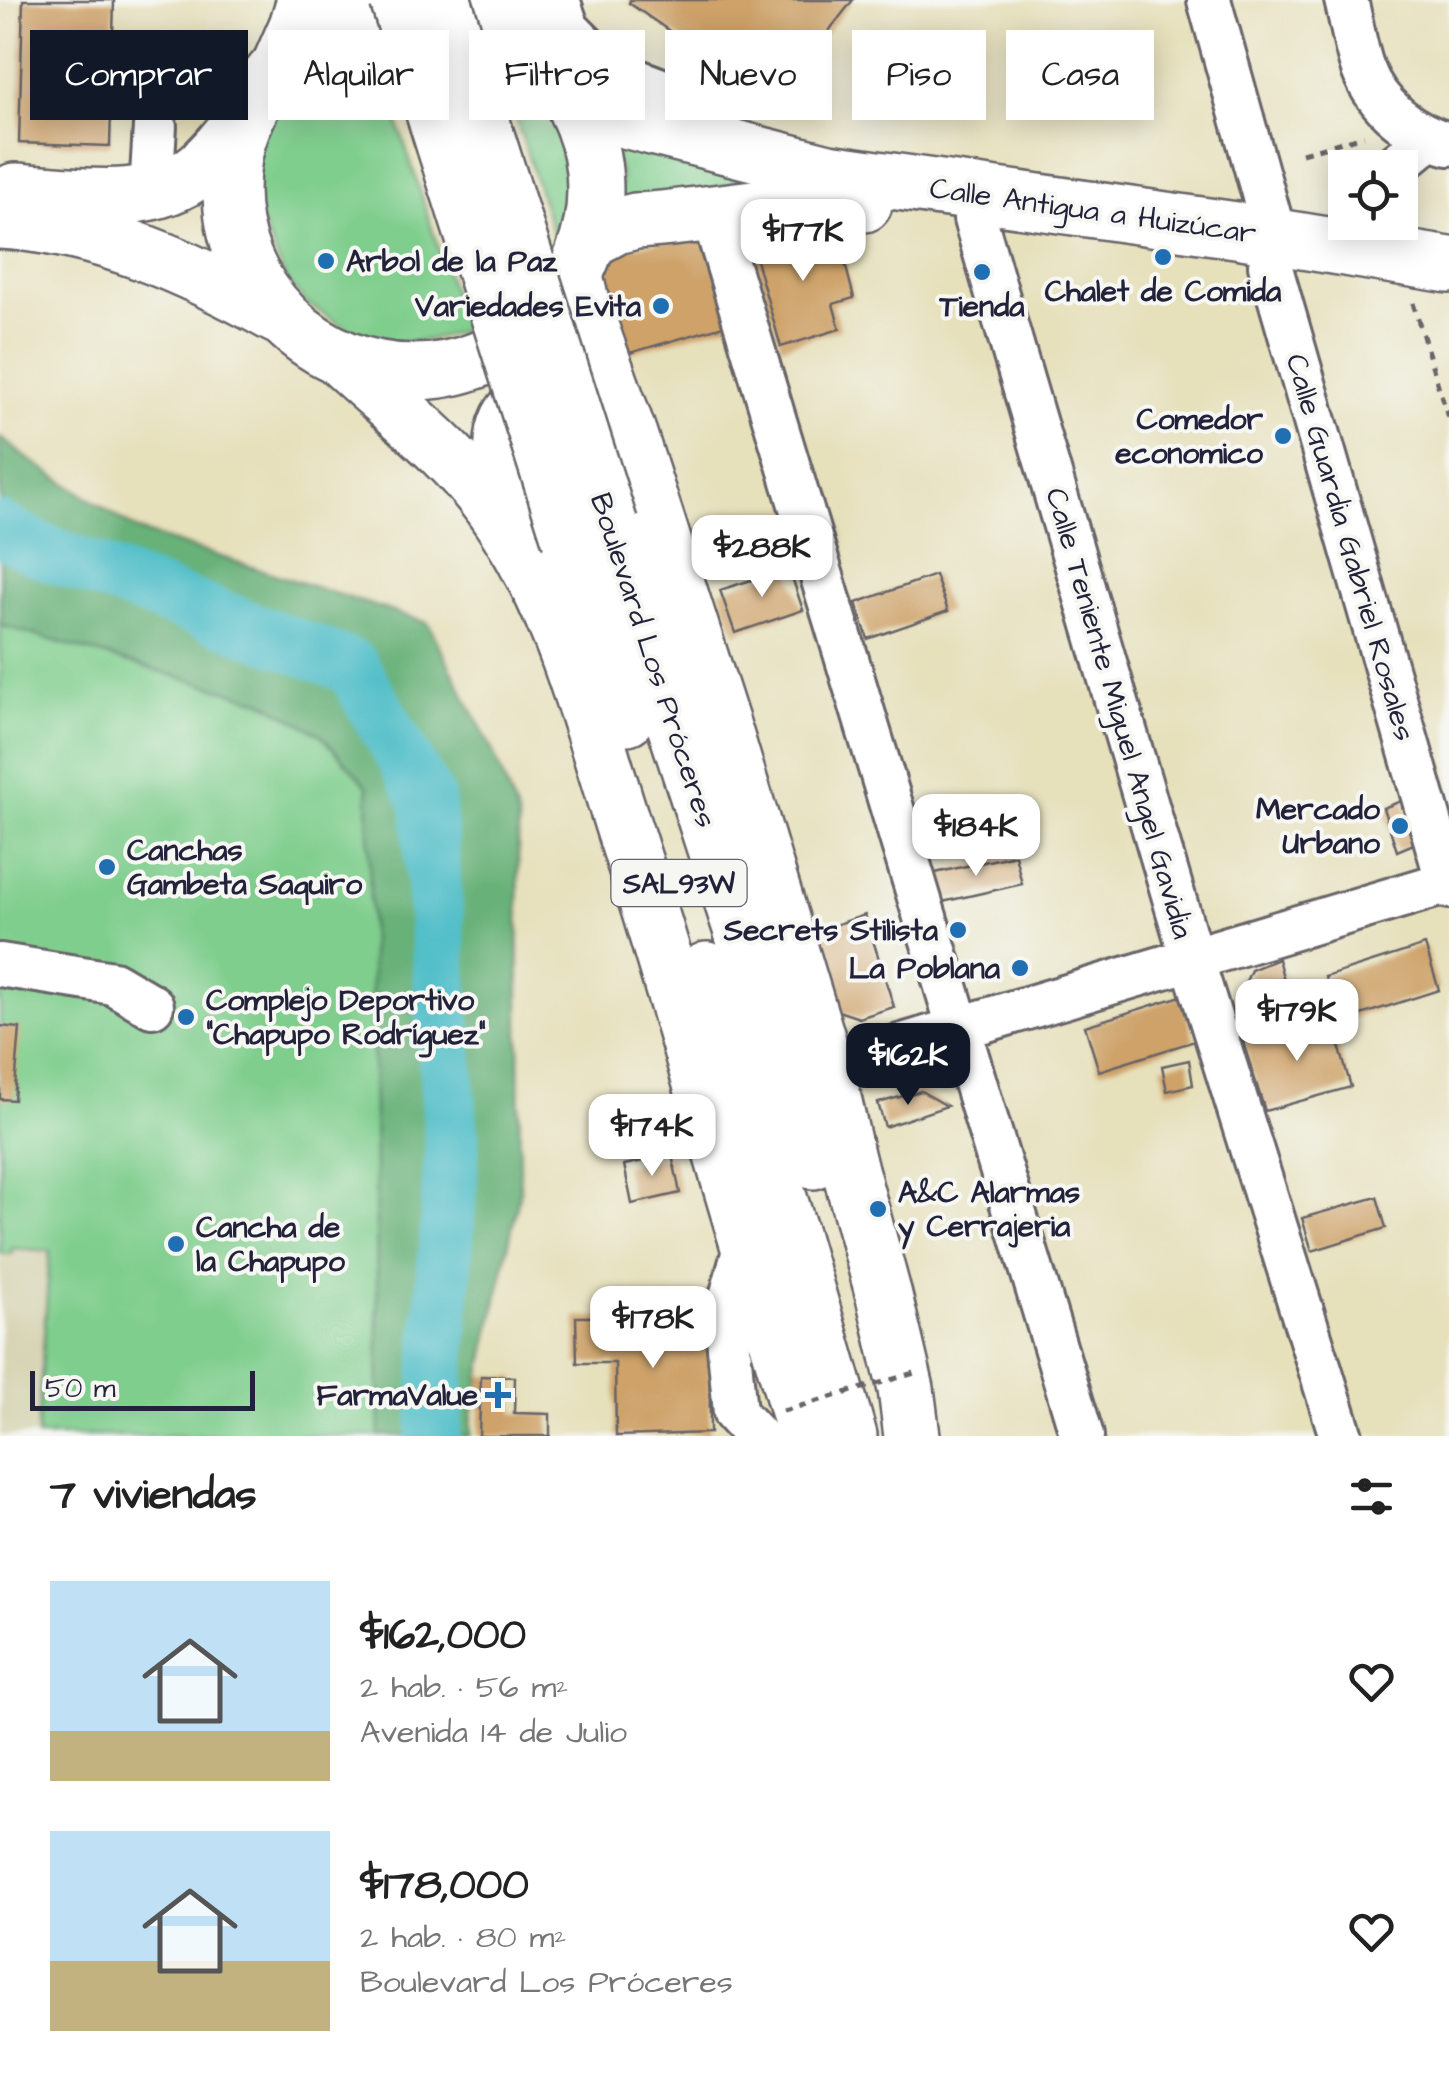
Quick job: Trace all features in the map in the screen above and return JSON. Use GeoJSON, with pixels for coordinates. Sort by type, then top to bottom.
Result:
{"type":"FeatureCollection","features":[{"type":"Feature","properties":{"kind":"main road"},"geometry":{"type":"LineString","coordinates":[[295,30],[305,0]]}},
{"type":"Feature","properties":{"kind":"main road","name":"Boulevard Los Próceres"},"geometry":{"type":"LineString","coordinates":[[398,0],[570,544],[768,1233],[849,1436]]}},
{"type":"Feature","properties":{"kind":"main road","name":"Boulevard Los Próceres"},"geometry":{"type":"LineString","coordinates":[[443,0],[570,544],[760,987],[899,1436]]}},
{"type":"Feature","properties":{"kind":"main road"},"geometry":{"type":"LineString","coordinates":[[520,0],[533,30]]}},
{"type":"Feature","properties":{"kind":"main road","name":"Calle Antigua a Huizúcar"},"geometry":{"type":"LineString","coordinates":[[327,30],[348,19],[388,8],[429,8],[470,16],[500,30]]}},
{"type":"Feature","properties":{"kind":"main road"},"geometry":{"type":"LineString","coordinates":[[0,190],[118,196],[173,185],[196,172],[222,148],[268,81]]}},
{"type":"Feature","properties":{"kind":"main road"},"geometry":{"type":"LineString","coordinates":[[249,112],[234,159],[235,222],[257,282],[288,322]]}},
{"type":"Feature","properties":{"kind":"main road"},"geometry":{"type":"LineString","coordinates":[[582,120],[590,150],[594,195],[581,258],[581,301],[629,435],[726,737],[826,1068],[906,1390],[912,1436]]}},
{"type":"Feature","properties":{"kind":"main road","name":"Calle Antigua a Huizúcar"},"geometry":{"type":"LineString","coordinates":[[625,120],[828,172],[1435,281]]}},
{"type":"Feature","properties":{"kind":"main road","name":"Calle Antigua a Huizúcar"},"geometry":{"type":"LineString","coordinates":[[581,258],[616,226],[819,202],[1272,251],[1328,240]]}},
{"type":"Feature","properties":{"kind":"main road"},"geometry":{"type":"LineString","coordinates":[[0,220],[34,222],[113,243],[224,287],[288,322],[338,356],[370,367],[404,372],[439,371],[504,348],[556,304],[581,258]]}},
{"type":"Feature","properties":{"kind":"main road","name":"Calle Antigua a Huizúcar"},"geometry":{"type":"LineString","coordinates":[[1360,240],[1435,281]]}},
{"type":"Feature","properties":{"kind":"main road"},"geometry":{"type":"LineString","coordinates":[[338,356],[445,453],[494,509],[570,544]]}},
{"type":"Feature","properties":{"kind":"main road"},"geometry":{"type":"LineString","coordinates":[[570,544],[502,445],[505,424],[516,408],[534,395],[556,391],[580,393],[601,400],[629,435]]}},
{"type":"Feature","properties":{"kind":"main road"},"geometry":{"type":"LineString","coordinates":[[768,1233],[782,1348],[781,1428]]}},
{"type":"Feature","properties":{"kind":"street"},"geometry":{"type":"LineString","coordinates":[[558,0],[568,29],[609,70],[690,101],[672,133]]}},
{"type":"Feature","properties":{"kind":"street","name":"Calle Guardia Gabriel Rosales"},"geometry":{"type":"LineString","coordinates":[[1209,0],[1272,251],[1448,884]]}},
{"type":"Feature","properties":{"kind":"street"},"geometry":{"type":"LineString","coordinates":[[1346,0],[1363,70],[1387,108],[1428,136]]}},
{"type":"Feature","properties":{"kind":"street"},"geometry":{"type":"LineString","coordinates":[[151,192],[155,126]]}},
{"type":"Feature","properties":{"kind":"street"},"geometry":{"type":"LineString","coordinates":[[712,213],[1082,1436]]}},
{"type":"Feature","properties":{"kind":"street","name":"Calle Teniente Miguel Angel Gavidia"},"geometry":{"type":"LineString","coordinates":[[975,219],[1192,960],[1341,1436]]}},
{"type":"Feature","properties":{"kind":"street"},"geometry":{"type":"LineString","coordinates":[[826,1068],[1448,884]]}},
{"type":"Feature","properties":{"kind":"street"},"geometry":{"type":"LineString","coordinates":[[0,965],[113,983],[152,1006]]}},
{"type":"Feature","properties":{"kind":"path"},"geometry":{"type":"LineString","coordinates":[[1302,153],[1428,136]]}},
{"type":"Feature","properties":{"kind":"path"},"geometry":{"type":"LineString","coordinates":[[1435,281],[1449,420]]}},
{"type":"Feature","properties":{"kind":"path"},"geometry":{"type":"LineString","coordinates":[[781,1428],[918,1372]]}},
{"type":"Feature","properties":{"kind":"shaded area"},"geometry":{"type":"Polygon","coordinates":[[[0,1248],[50,1250],[37,1436],[0,1436],[0,1248]]]}},
{"type":"Feature","properties":{"kind":"green space"},"geometry":{"type":"Polygon","coordinates":[[[269,120],[397,120],[465,331],[392,344],[360,337],[306,303],[285,277],[258,215],[252,180],[256,149],[269,120]]]}},
{"type":"Feature","properties":{"kind":"green space"},"geometry":{"type":"Polygon","coordinates":[[[516,120],[556,120],[568,147],[575,197],[559,253],[516,120]]]}},
{"type":"Feature","properties":{"kind":"green space"},"geometry":{"type":"Polygon","coordinates":[[[608,131],[782,183],[618,214],[621,177],[608,131]]]}},
{"type":"Feature","properties":{"kind":"green space"},"geometry":{"type":"Polygon","coordinates":[[[0,437],[139,531],[428,623],[493,752],[518,816],[520,1191],[472,1415],[471,1436],[380,1436],[368,787],[320,734],[262,701],[0,625],[0,437]]]}},
{"type":"Feature","properties":{"kind":"green space","name":"Complejo Deportivo \"Chapupo Rodríguez\""},"geometry":{"type":"Polygon","coordinates":[[[0,625],[262,701],[320,734],[368,787],[380,1436],[37,1436],[50,1251],[12,1248],[11,1254],[0,1253],[0,625]]]}},
{"type":"Feature","properties":{"kind":"building"},"geometry":{"type":"Polygon","coordinates":[[[23,0],[114,0],[113,30],[30,30],[30,120],[111,120],[110,146],[19,143],[23,0]]]}},
{"type":"Feature","properties":{"kind":"building"},"geometry":{"type":"Polygon","coordinates":[[[853,0],[829,30],[668,30],[629,3],[853,0]]]}},
{"type":"Feature","properties":{"kind":"building"},"geometry":{"type":"Polygon","coordinates":[[[769,234],[838,236],[854,298],[833,304],[840,329],[781,347],[754,253],[769,234]]]}},
{"type":"Feature","properties":{"kind":"building","name":"Variedades Evita"},"geometry":{"type":"Polygon","coordinates":[[[704,235],[734,323],[609,359],[597,266],[614,249],[704,235]]]}},
{"type":"Feature","properties":{"kind":"building"},"geometry":{"type":"Polygon","coordinates":[[[789,568],[803,610],[735,633],[720,590],[789,568]]]}},
{"type":"Feature","properties":{"kind":"building"},"geometry":{"type":"Polygon","coordinates":[[[935,575],[948,611],[868,639],[856,603],[935,575]]]}},
{"type":"Feature","properties":{"kind":"building","name":"Mercado Urbano"},"geometry":{"type":"Polygon","coordinates":[[[1404,800],[1416,843],[1397,851],[1383,808],[1404,800]]]}},
{"type":"Feature","properties":{"kind":"building"},"geometry":{"type":"Polygon","coordinates":[[[1015,855],[1022,884],[938,903],[931,874],[1015,855]]]}},
{"type":"Feature","properties":{"kind":"building"},"geometry":{"type":"Polygon","coordinates":[[[865,915],[894,1007],[859,1018],[832,1009],[807,934],[865,915]]]}},
{"type":"Feature","properties":{"kind":"building"},"geometry":{"type":"Polygon","coordinates":[[[1425,945],[1439,990],[1339,1022],[1325,977],[1425,945]]]}},
{"type":"Feature","properties":{"kind":"building"},"geometry":{"type":"Polygon","coordinates":[[[1278,959],[1294,1016],[1250,1032],[1240,995],[1251,970],[1278,959]]]}},
{"type":"Feature","properties":{"kind":"building"},"geometry":{"type":"Polygon","coordinates":[[[1181,996],[1195,1041],[1099,1071],[1085,1026],[1181,996]]]}},
{"type":"Feature","properties":{"kind":"building"},"geometry":{"type":"Polygon","coordinates":[[[1331,1018],[1351,1087],[1265,1111],[1243,1042],[1331,1018]]]}},
{"type":"Feature","properties":{"kind":"building"},"geometry":{"type":"Polygon","coordinates":[[[0,1026],[20,1028],[14,1100],[0,1099],[0,1026]]]}},
{"type":"Feature","properties":{"kind":"building"},"geometry":{"type":"Polygon","coordinates":[[[1189,1060],[1193,1085],[1167,1091],[1162,1066],[1189,1060]]]}},
{"type":"Feature","properties":{"kind":"building"},"geometry":{"type":"Polygon","coordinates":[[[921,1091],[947,1106],[885,1127],[878,1103],[921,1091]]]}},
{"type":"Feature","properties":{"kind":"building"},"geometry":{"type":"Polygon","coordinates":[[[672,1155],[680,1193],[632,1204],[624,1165],[672,1155]]]}},
{"type":"Feature","properties":{"kind":"building"},"geometry":{"type":"Polygon","coordinates":[[[1377,1197],[1386,1228],[1312,1251],[1302,1218],[1377,1197]]]}},
{"type":"Feature","properties":{"kind":"building"},"geometry":{"type":"Polygon","coordinates":[[[709,1316],[710,1433],[616,1436],[615,1363],[577,1363],[576,1317],[709,1316]]]}},
{"type":"Feature","properties":{"kind":"building","name":"FarmaValue"},"geometry":{"type":"Polygon","coordinates":[[[481,1376],[515,1377],[514,1413],[550,1414],[550,1436],[479,1436],[481,1376]]]}},
{"type":"Feature","properties":{"kind":"waterway"},"geometry":{"type":"LineString","coordinates":[[0,529],[38,549],[352,667],[428,800],[452,1146],[434,1436]]}},
{"type":"Feature","properties":{"kind":"place","name":"Chalet de Comida"},"geometry":{"type":"Point","coordinates":[1163,257]}},
{"type":"Feature","properties":{"kind":"place","name":"Arbol de la Paz"},"geometry":{"type":"Point","coordinates":[326,261]}},
{"type":"Feature","properties":{"kind":"place","name":"Tienda"},"geometry":{"type":"Point","coordinates":[982,272]}},
{"type":"Feature","properties":{"kind":"place","name":"Variedades Evita"},"geometry":{"type":"Point","coordinates":[661,306]}},
{"type":"Feature","properties":{"kind":"place","name":"Comedor economico"},"geometry":{"type":"Point","coordinates":[1283,436]}},
{"type":"Feature","properties":{"kind":"place","name":"Mercado Urbano"},"geometry":{"type":"Point","coordinates":[1400,826]}},
{"type":"Feature","properties":{"kind":"place","name":"Canchas Gambeta Saquiro"},"geometry":{"type":"Point","coordinates":[107,867]}},
{"type":"Feature","properties":{"kind":"place","name":"Secrets Stilista"},"geometry":{"type":"Point","coordinates":[958,930]}},
{"type":"Feature","properties":{"kind":"place","name":"La Poblana"},"geometry":{"type":"Point","coordinates":[1020,968]}},
{"type":"Feature","properties":{"kind":"place","name":"Complejo Deportivo \"Chapupo Rodríguez\""},"geometry":{"type":"Point","coordinates":[186,1017]}},
{"type":"Feature","properties":{"kind":"place","name":"A&C Alarmas y Cerrajeria"},"geometry":{"type":"Point","coordinates":[878,1209]}},
{"type":"Feature","properties":{"kind":"place","name":"Cancha de la Chapupo"},"geometry":{"type":"Point","coordinates":[176,1244]}},
{"type":"Feature","properties":{"kind":"place","name":"FarmaValue"},"geometry":{"type":"Point","coordinates":[498,1395]}}]}
